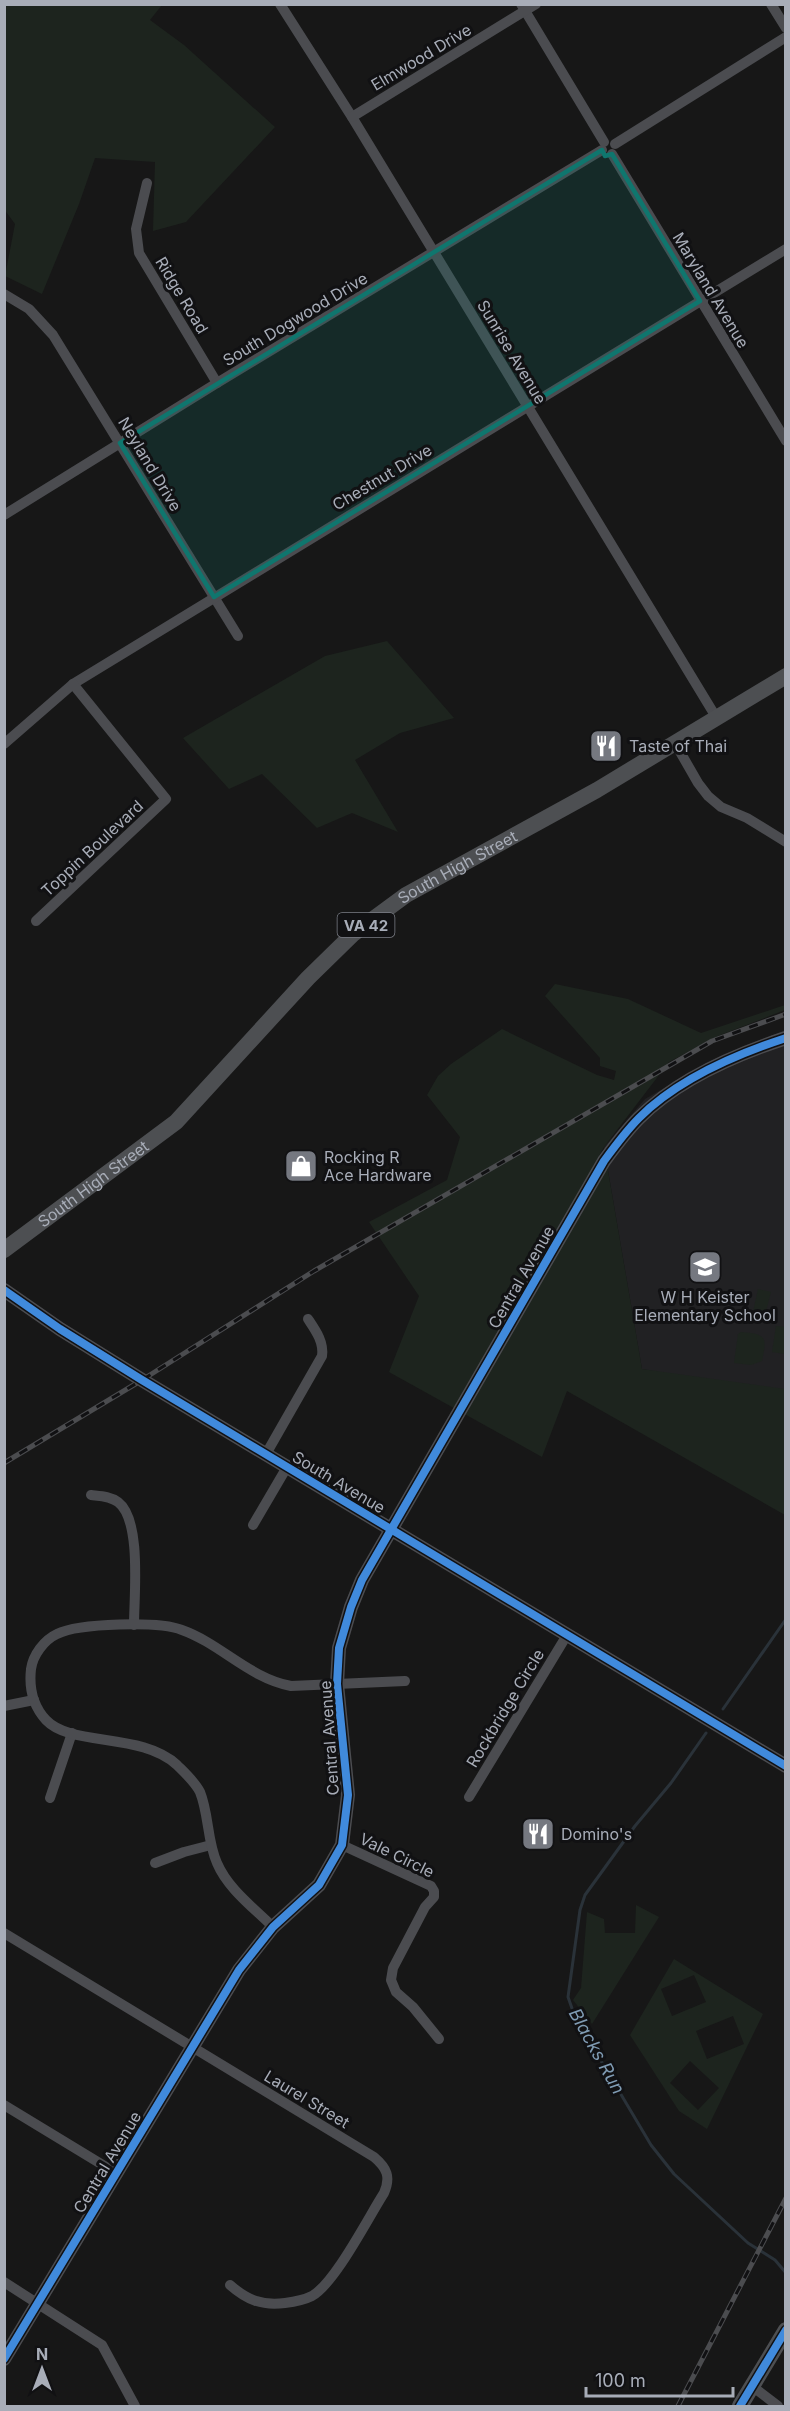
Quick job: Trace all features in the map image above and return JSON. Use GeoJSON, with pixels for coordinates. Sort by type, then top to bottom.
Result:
{"type":"FeatureCollection","features":[{"type":"Feature","properties":{"kind":"main road","name":"South High Street"},"geometry":{"type":"LineString","coordinates":[[4,1250],[176,1122],[308,978],[354,934],[406,895],[597,790],[786,676]]}},
{"type":"Feature","properties":{"kind":"main road"},"geometry":{"type":"LineString","coordinates":[[740,2406],[786,2330]]}},
{"type":"Feature","properties":{"kind":"street","name":"Sunrise Avenue"},"geometry":{"type":"LineString","coordinates":[[280,4],[352,117],[716,717]]}},
{"type":"Feature","properties":{"kind":"street","name":"Elmwood Drive"},"geometry":{"type":"LineString","coordinates":[[352,117],[523,8],[536,4]]}},
{"type":"Feature","properties":{"kind":"street"},"geometry":{"type":"LineString","coordinates":[[771,4],[786,28]]}},
{"type":"Feature","properties":{"kind":"street","name":"Maryland Avenue"},"geometry":{"type":"LineString","coordinates":[[523,8],[786,441]]}},
{"type":"Feature","properties":{"kind":"street","name":"South Dogwood Drive"},"geometry":{"type":"LineString","coordinates":[[4,515],[786,37]]}},
{"type":"Feature","properties":{"kind":"street","name":"Ridge Road"},"geometry":{"type":"LineString","coordinates":[[147,183],[136,229],[139,253],[217,383]]}},
{"type":"Feature","properties":{"kind":"street","name":"Chestnut Drive"},"geometry":{"type":"LineString","coordinates":[[4,744],[73,684],[786,249]]}},
{"type":"Feature","properties":{"kind":"street","name":"Neyland Drive"},"geometry":{"type":"LineString","coordinates":[[4,294],[31,311],[53,335],[238,636]]}},
{"type":"Feature","properties":{"kind":"street","name":"Toppin Boulevard"},"geometry":{"type":"LineString","coordinates":[[36,921],[166,799],[73,684]]}},
{"type":"Feature","properties":{"kind":"street"},"geometry":{"type":"LineString","coordinates":[[675,743],[701,788],[714,802],[786,842]]}},
{"type":"Feature","properties":{"kind":"street","name":"Central Avenue"},"geometry":{"type":"LineString","coordinates":[[4,2359],[239,1970],[273,1928],[319,1886],[342,1845],[348,1795],[337,1684],[339,1648],[351,1607],[362,1580],[604,1161],[640,1117],[663,1098],[692,1079],[733,1059],[786,1038]]}},
{"type":"Feature","properties":{"kind":"street","name":"South Avenue"},"geometry":{"type":"LineString","coordinates":[[4,1290],[87,1346],[786,1767]]}},
{"type":"Feature","properties":{"kind":"street"},"geometry":{"type":"LineString","coordinates":[[266,1454],[322,1356],[322,1347],[317,1332],[308,1319]]}},
{"type":"Feature","properties":{"kind":"street"},"geometry":{"type":"LineString","coordinates":[[253,1525],[287,1467]]}},
{"type":"Feature","properties":{"kind":"street"},"geometry":{"type":"LineString","coordinates":[[91,1495],[109,1497],[117,1501],[124,1508],[130,1522],[133,1547],[134,1625]]}},
{"type":"Feature","properties":{"kind":"street"},"geometry":{"type":"LineString","coordinates":[[273,1928],[232,1886],[218,1864],[211,1845],[200,1793],[191,1779],[174,1762],[140,1745],[72,1733],[57,1729],[47,1721],[34,1700],[31,1686],[32,1665],[36,1654],[46,1641],[57,1634],[76,1628],[160,1624],[186,1631],[274,1682],[291,1686],[405,1681]]}},
{"type":"Feature","properties":{"kind":"street","name":"Rockbridge Circle"},"geometry":{"type":"LineString","coordinates":[[469,1797],[567,1635]]}},
{"type":"Feature","properties":{"kind":"street"},"geometry":{"type":"LineString","coordinates":[[4,1706],[34,1700]]}},
{"type":"Feature","properties":{"kind":"street"},"geometry":{"type":"LineString","coordinates":[[50,1798],[72,1733]]}},
{"type":"Feature","properties":{"kind":"street"},"geometry":{"type":"LineString","coordinates":[[155,1863],[211,1845]]}},
{"type":"Feature","properties":{"kind":"street","name":"Vale Circle"},"geometry":{"type":"LineString","coordinates":[[342,1845],[431,1886],[435,1895],[425,1906],[393,1968],[391,1980],[396,1992],[413,2007],[439,2039]]}},
{"type":"Feature","properties":{"kind":"street","name":"Laurel Street"},"geometry":{"type":"LineString","coordinates":[[4,1933],[384,2165],[388,2183],[384,2193],[324,2286],[312,2295],[291,2302],[262,2304],[245,2298],[230,2285]]}},
{"type":"Feature","properties":{"kind":"street"},"geometry":{"type":"LineString","coordinates":[[4,2104],[116,2173]]}},
{"type":"Feature","properties":{"kind":"street"},"geometry":{"type":"LineString","coordinates":[[4,2282],[102,2345],[135,2406]]}},
{"type":"Feature","properties":{"kind":"street"},"geometry":{"type":"LineString","coordinates":[[752,2386],[778,2406]]}},
{"type":"Feature","properties":{"kind":"highlighted area"},"geometry":{"type":"Polygon","coordinates":[[[602,150],[605,156],[612,154],[700,301],[214,597],[120,443],[602,150]]]}},
{"type":"Feature","properties":{"kind":"shaded area"},"geometry":{"type":"Polygon","coordinates":[[[4,5],[162,5],[150,20],[184,45],[275,127],[186,222],[153,231],[155,162],[95,158],[42,294],[5,276],[15,224],[4,209],[4,5]]]}},
{"type":"Feature","properties":{"kind":"shaded area"},"geometry":{"type":"Polygon","coordinates":[[[387,641],[454,718],[400,733],[355,760],[398,832],[352,813],[317,828],[262,774],[229,789],[183,738],[325,656],[387,641]]]}},
{"type":"Feature","properties":{"kind":"shaded area"},"geometry":{"type":"Polygon","coordinates":[[[555,984],[628,999],[701,1033],[785,1005],[785,1010],[718,1036],[669,1062],[604,1147],[478,1377],[607,1165],[642,1369],[785,1389],[785,1515],[567,1391],[542,1457],[389,1372],[419,1296],[369,1222],[447,1180],[460,1137],[427,1095],[438,1076],[451,1064],[502,1029],[597,1075],[614,1080],[616,1071],[600,1066],[600,1058],[545,996],[555,984]]]}},
{"type":"Feature","properties":{"kind":"shaded area","name":"W H Keister Elementary School"},"geometry":{"type":"Polygon","coordinates":[[[785,1030],[785,1396],[642,1369],[604,1147],[645,1099],[713,1060],[785,1030]]]}},
{"type":"Feature","properties":{"kind":"shaded area"},"geometry":{"type":"Polygon","coordinates":[[[758,1289],[771,1292],[765,1315],[753,1312],[758,1289]]]}},
{"type":"Feature","properties":{"kind":"shaded area"},"geometry":{"type":"Polygon","coordinates":[[[776,1326],[785,1327],[785,1354],[772,1352],[776,1326]]]}},
{"type":"Feature","properties":{"kind":"shaded area"},"geometry":{"type":"Polygon","coordinates":[[[741,1332],[756,1334],[763,1338],[762,1361],[751,1365],[734,1363],[738,1334],[741,1332]]]}},
{"type":"Feature","properties":{"kind":"shaded area"},"geometry":{"type":"Polygon","coordinates":[[[636,1905],[659,1917],[592,2024],[573,2000],[581,1988],[587,1912],[604,1919],[605,1933],[635,1933],[636,1905]]]}},
{"type":"Feature","properties":{"kind":"shaded area"},"geometry":{"type":"Polygon","coordinates":[[[674,1959],[763,2014],[707,2129],[679,2111],[630,2035],[674,1959]],[[694,1975],[661,1989],[672,2016],[706,2002],[694,1975]],[[733,2016],[696,2031],[707,2059],[744,2044],[733,2016]],[[690,2061],[670,2083],[698,2110],[719,2088],[690,2061]]]}},
{"type":"Feature","properties":{"kind":"waterway","name":"Blacks Run"},"geometry":{"type":"LineString","coordinates":[[723,1709],[786,1619]]}},
{"type":"Feature","properties":{"kind":"waterway","name":"Blacks Run"},"geometry":{"type":"LineString","coordinates":[[706,1733],[671,1783],[635,1826],[585,1895],[580,1910],[568,1997],[575,2017],[651,2145],[674,2174],[748,2243],[775,2260],[786,2273]]}},
{"type":"Feature","properties":{"kind":"railway"},"geometry":{"type":"LineString","coordinates":[[4,1463],[142,1380],[314,1271],[712,1041],[786,1014]]}},
{"type":"Feature","properties":{"kind":"railway"},"geometry":{"type":"LineString","coordinates":[[678,2406],[786,2198]]}},
{"type":"Feature","properties":{"kind":"cycle path"},"geometry":{"type":"LineString","coordinates":[[4,2359],[239,1970],[273,1927],[319,1885],[342,1845],[348,1795],[337,1684],[339,1648],[351,1607],[362,1580],[604,1161],[639,1118],[671,1091],[727,1060],[786,1038]]}},
{"type":"Feature","properties":{"kind":"cycle path"},"geometry":{"type":"LineString","coordinates":[[4,1290],[60,1329],[142,1380],[786,1766]]}},
{"type":"Feature","properties":{"kind":"cycle path"},"geometry":{"type":"LineString","coordinates":[[740,2406],[786,2330]]}},
{"type":"Feature","properties":{"kind":"place","name":"Taste of Thai"},"geometry":{"type":"Point","coordinates":[606,746]}},
{"type":"Feature","properties":{"kind":"place","name":"Rocking R Ace Hardware"},"geometry":{"type":"Point","coordinates":[301,1166]}},
{"type":"Feature","properties":{"kind":"place","name":"W H Keister Elementary School"},"geometry":{"type":"Point","coordinates":[705,1267]}},
{"type":"Feature","properties":{"kind":"place","name":"Domino's"},"geometry":{"type":"Point","coordinates":[538,1834]}}]}
